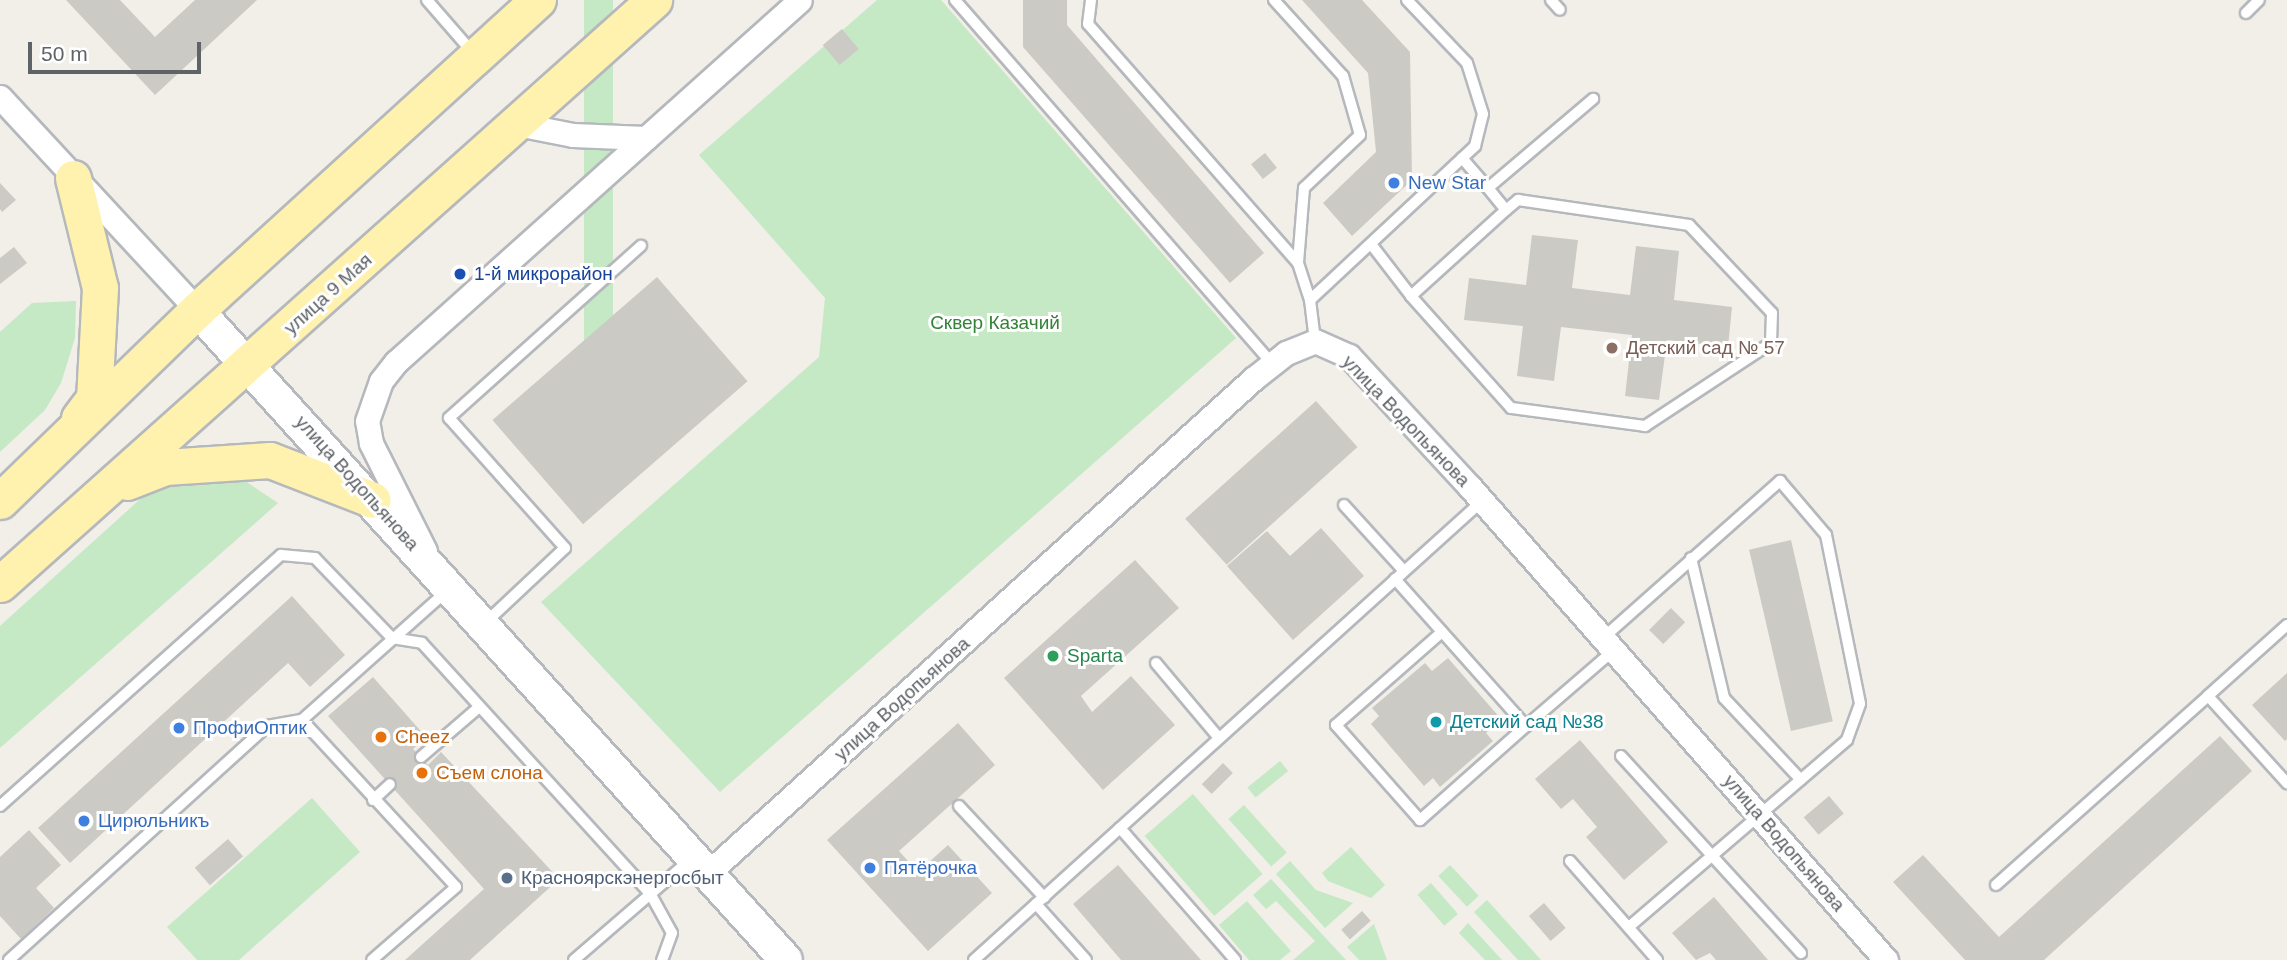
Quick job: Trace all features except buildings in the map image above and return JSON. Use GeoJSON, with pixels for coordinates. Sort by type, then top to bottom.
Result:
{"type":"FeatureCollection","features":[{"type":"Feature","properties":{"kind":"main road"},"geometry":{"type":"LineString","coordinates":[[0,500],[197,310],[538,0]]}},
{"type":"Feature","properties":{"kind":"main road","name":"улица 9 Мая"},"geometry":{"type":"LineString","coordinates":[[0,584],[249,365],[654,0]]}},
{"type":"Feature","properties":{"kind":"main road"},"geometry":{"type":"LineString","coordinates":[[47,457],[94,398],[100,288],[73,178]]}},
{"type":"Feature","properties":{"kind":"main road"},"geometry":{"type":"LineString","coordinates":[[104,492],[165,467],[270,460],[373,500]]}},
{"type":"Feature","properties":{"kind":"street"},"geometry":{"type":"LineString","coordinates":[[442,577],[371,443],[367,421],[373,397],[396,362],[800,0]]}},
{"type":"Feature","properties":{"kind":"street","name":"улица Водопьянова"},"geometry":{"type":"LineString","coordinates":[[0,97],[373,500],[786,960]]}},
{"type":"Feature","properties":{"kind":"street"},"geometry":{"type":"LineString","coordinates":[[517,124],[573,135],[646,138]]}},
{"type":"Feature","properties":{"kind":"street","name":"улица Водопьянова"},"geometry":{"type":"LineString","coordinates":[[701,865],[1272,364],[1315,341],[1349,356],[1482,501],[1886,960]]}},
{"type":"Feature","properties":{"kind":"lane"},"geometry":{"type":"LineString","coordinates":[[427,0],[476,56]]}},
{"type":"Feature","properties":{"kind":"lane"},"geometry":{"type":"LineString","coordinates":[[955,0],[1272,364]]}},
{"type":"Feature","properties":{"kind":"lane"},"geometry":{"type":"LineString","coordinates":[[1091,0],[1088,24],[1298,263],[1311,300],[1315,341]]}},
{"type":"Feature","properties":{"kind":"lane"},"geometry":{"type":"LineString","coordinates":[[1274,0],[1343,76],[1360,135],[1304,188],[1298,263]]}},
{"type":"Feature","properties":{"kind":"lane"},"geometry":{"type":"LineString","coordinates":[[1311,300],[1475,146],[1483,114],[1467,63],[1407,0]]}},
{"type":"Feature","properties":{"kind":"lane"},"geometry":{"type":"LineString","coordinates":[[1551,0],[1560,10]]}},
{"type":"Feature","properties":{"kind":"lane"},"geometry":{"type":"LineString","coordinates":[[2246,13],[2259,0]]}},
{"type":"Feature","properties":{"kind":"lane"},"geometry":{"type":"LineString","coordinates":[[1488,188],[1593,99]]}},
{"type":"Feature","properties":{"kind":"lane"},"geometry":{"type":"LineString","coordinates":[[1462,158],[1506,210]]}},
{"type":"Feature","properties":{"kind":"lane"},"geometry":{"type":"LineString","coordinates":[[1371,244],[1411,296],[1511,408],[1645,426],[1771,344],[1772,313],[1689,225],[1518,200],[1411,296]]}},
{"type":"Feature","properties":{"kind":"lane"},"geometry":{"type":"LineString","coordinates":[[484,624],[565,548],[449,418],[641,246]]}},
{"type":"Feature","properties":{"kind":"lane"},"geometry":{"type":"LineString","coordinates":[[1441,632],[1336,725],[1420,820],[1526,726],[1691,558],[1780,481],[1826,535],[1860,704],[1847,740],[1629,927]]}},
{"type":"Feature","properties":{"kind":"lane"},"geometry":{"type":"LineString","coordinates":[[974,960],[1482,501]]}},
{"type":"Feature","properties":{"kind":"lane"},"geometry":{"type":"LineString","coordinates":[[1344,505],[1441,632],[1526,726]]}},
{"type":"Feature","properties":{"kind":"lane"},"geometry":{"type":"LineString","coordinates":[[0,806],[281,555],[315,558],[392,638],[422,643],[478,708],[651,895],[672,933],[665,959]]}},
{"type":"Feature","properties":{"kind":"lane"},"geometry":{"type":"LineString","coordinates":[[1691,558],[1724,698],[1801,779]]}},
{"type":"Feature","properties":{"kind":"lane"},"geometry":{"type":"LineString","coordinates":[[9,960],[267,726],[302,720],[392,638],[442,577]]}},
{"type":"Feature","properties":{"kind":"lane"},"geometry":{"type":"LineString","coordinates":[[1996,884],[2287,625]]}},
{"type":"Feature","properties":{"kind":"lane"},"geometry":{"type":"LineString","coordinates":[[1156,663],[1219,738]]}},
{"type":"Feature","properties":{"kind":"lane"},"geometry":{"type":"LineString","coordinates":[[2208,696],[2287,783]]}},
{"type":"Feature","properties":{"kind":"lane"},"geometry":{"type":"LineString","coordinates":[[421,757],[478,708]]}},
{"type":"Feature","properties":{"kind":"lane"},"geometry":{"type":"LineString","coordinates":[[302,720],[373,800],[457,887],[372,960]]}},
{"type":"Feature","properties":{"kind":"lane"},"geometry":{"type":"LineString","coordinates":[[1621,756],[1801,953]]}},
{"type":"Feature","properties":{"kind":"lane"},"geometry":{"type":"LineString","coordinates":[[373,800],[390,784]]}},
{"type":"Feature","properties":{"kind":"lane"},"geometry":{"type":"LineString","coordinates":[[959,806],[1086,960]]}},
{"type":"Feature","properties":{"kind":"lane"},"geometry":{"type":"LineString","coordinates":[[1120,828],[1235,960]]}},
{"type":"Feature","properties":{"kind":"lane"},"geometry":{"type":"LineString","coordinates":[[1570,862],[1657,960]]}},
{"type":"Feature","properties":{"kind":"lane"},"geometry":{"type":"LineString","coordinates":[[574,960],[651,895],[701,865]]}},
{"type":"Feature","properties":{"kind":"green space"},"geometry":{"type":"Polygon","coordinates":[[[584,0],[613,0],[613,409],[584,409],[584,0]]]}},
{"type":"Feature","properties":{"kind":"green space","name":"Сквер Казачий"},"geometry":{"type":"Polygon","coordinates":[[[877,0],[941,0],[1236,338],[720,792],[541,602],[819,357],[825,298],[699,155],[877,0]]]}},
{"type":"Feature","properties":{"kind":"green space"},"geometry":{"type":"Polygon","coordinates":[[[76,301],[75,338],[61,383],[45,410],[0,452],[0,332],[32,303],[76,301]]]}},
{"type":"Feature","properties":{"kind":"green space"},"geometry":{"type":"Polygon","coordinates":[[[239,477],[278,503],[0,748],[0,626],[159,482],[239,477]]]}},
{"type":"Feature","properties":{"kind":"green space"},"geometry":{"type":"Polygon","coordinates":[[[1280,761],[1288,771],[1256,798],[1247,787],[1280,761]]]}},
{"type":"Feature","properties":{"kind":"green space"},"geometry":{"type":"Polygon","coordinates":[[[1193,794],[1263,874],[1214,916],[1145,836],[1193,794]]]}},
{"type":"Feature","properties":{"kind":"green space"},"geometry":{"type":"Polygon","coordinates":[[[312,798],[360,852],[239,960],[197,960],[167,927],[312,798]]]}},
{"type":"Feature","properties":{"kind":"green space"},"geometry":{"type":"Polygon","coordinates":[[[1244,805],[1287,853],[1271,867],[1228,819],[1244,805]]]}},
{"type":"Feature","properties":{"kind":"green space"},"geometry":{"type":"Polygon","coordinates":[[[1351,847],[1385,885],[1371,898],[1328,881],[1322,873],[1351,847]]]}},
{"type":"Feature","properties":{"kind":"green space"},"geometry":{"type":"Polygon","coordinates":[[[1290,861],[1316,890],[1353,903],[1325,928],[1276,874],[1290,861]]]}},
{"type":"Feature","properties":{"kind":"green space"},"geometry":{"type":"Polygon","coordinates":[[[1450,865],[1479,896],[1467,907],[1438,876],[1450,865]]]}},
{"type":"Feature","properties":{"kind":"green space"},"geometry":{"type":"Polygon","coordinates":[[[1271,879],[1346,960],[1293,960],[1315,941],[1276,901],[1266,909],[1253,895],[1271,879]]]}},
{"type":"Feature","properties":{"kind":"green space"},"geometry":{"type":"Polygon","coordinates":[[[1431,883],[1458,914],[1444,926],[1417,895],[1431,883]]]}},
{"type":"Feature","properties":{"kind":"green space"},"geometry":{"type":"Polygon","coordinates":[[[1487,900],[1541,960],[1518,960],[1474,912],[1487,900]]]}},
{"type":"Feature","properties":{"kind":"green space"},"geometry":{"type":"Polygon","coordinates":[[[1247,901],[1291,951],[1280,960],[1249,960],[1219,925],[1247,901]]]}},
{"type":"Feature","properties":{"kind":"green space"},"geometry":{"type":"Polygon","coordinates":[[[1468,923],[1502,960],[1485,960],[1459,933],[1468,923]]]}},
{"type":"Feature","properties":{"kind":"green space"},"geometry":{"type":"Polygon","coordinates":[[[1374,924],[1387,960],[1359,960],[1347,947],[1374,924]]]}},
{"type":"Feature","properties":{"kind":"place","name":"New Star"},"geometry":{"type":"Point","coordinates":[1394,183]}},
{"type":"Feature","properties":{"kind":"place","name":"1-й микрорайон"},"geometry":{"type":"Point","coordinates":[460,274]}},
{"type":"Feature","properties":{"kind":"place","name":"Детский сад № 57"},"geometry":{"type":"Point","coordinates":[1612,348]}},
{"type":"Feature","properties":{"kind":"place","name":"Sparta"},"geometry":{"type":"Point","coordinates":[1053,656]}},
{"type":"Feature","properties":{"kind":"place","name":"Детский сад №38"},"geometry":{"type":"Point","coordinates":[1436,722]}},
{"type":"Feature","properties":{"kind":"place","name":"ПрофиОптик"},"geometry":{"type":"Point","coordinates":[179,728]}},
{"type":"Feature","properties":{"kind":"place","name":"Cheez"},"geometry":{"type":"Point","coordinates":[381,737]}},
{"type":"Feature","properties":{"kind":"place","name":"Съем слона"},"geometry":{"type":"Point","coordinates":[422,773]}},
{"type":"Feature","properties":{"kind":"place","name":"Цирюльникъ"},"geometry":{"type":"Point","coordinates":[84,821]}},
{"type":"Feature","properties":{"kind":"place","name":"Пятёрочка"},"geometry":{"type":"Point","coordinates":[870,868]}},
{"type":"Feature","properties":{"kind":"place","name":"Красноярскэнергосбыт"},"geometry":{"type":"Point","coordinates":[507,878]}}]}
